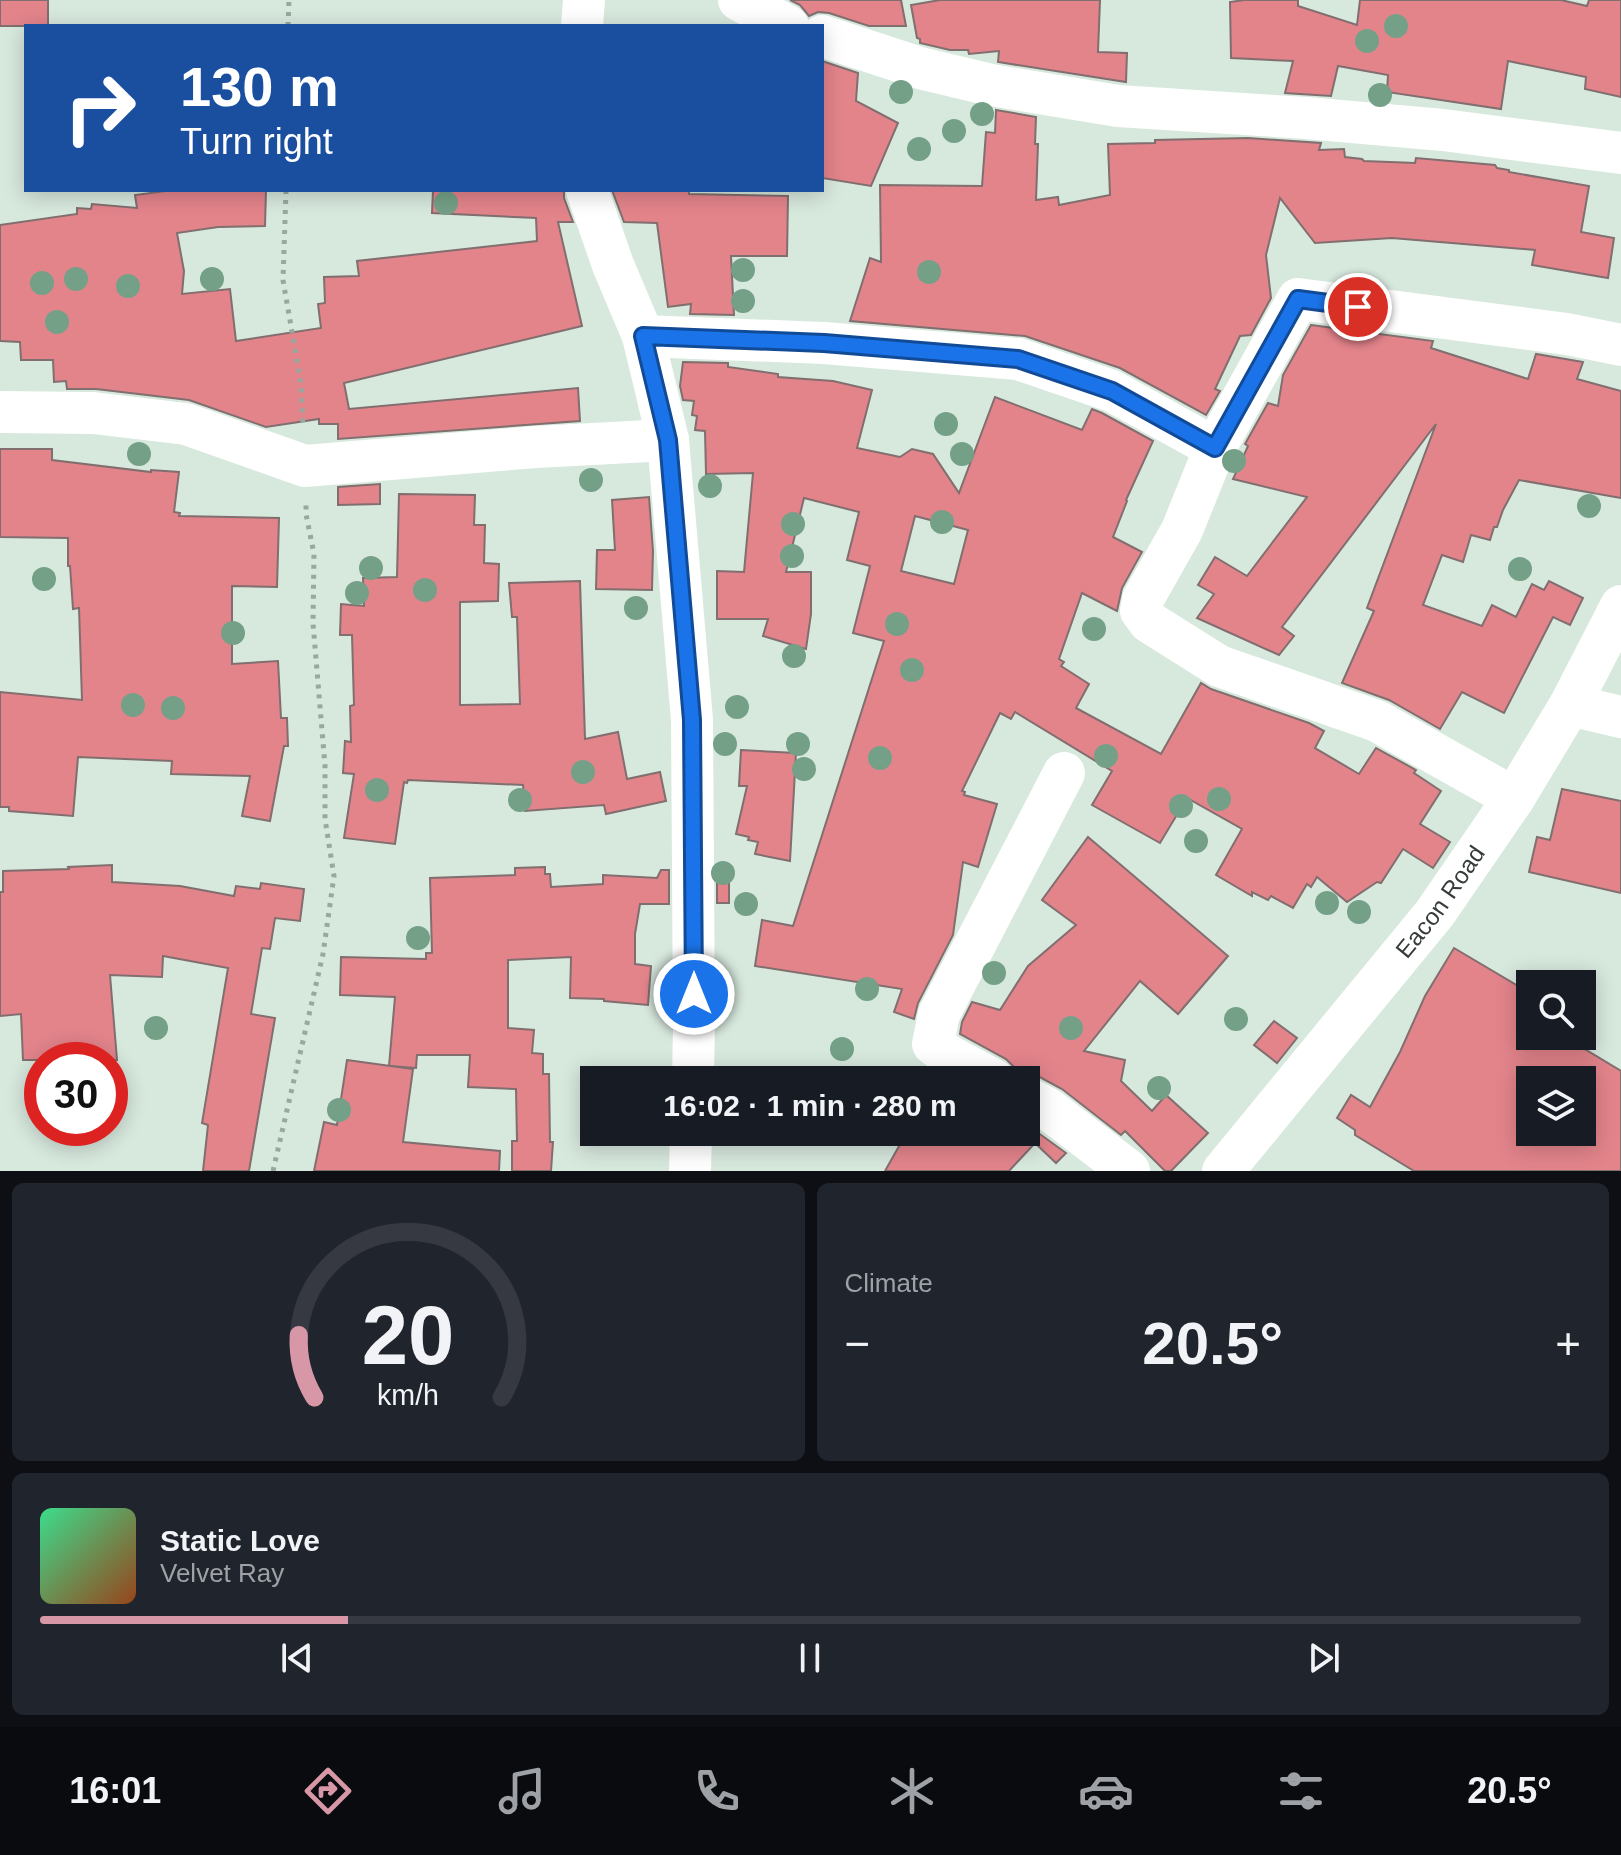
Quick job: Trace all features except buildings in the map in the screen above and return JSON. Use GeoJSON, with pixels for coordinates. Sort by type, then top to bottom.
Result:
{"type":"FeatureCollection","features":[{"type":"Feature","properties":{"kind":"street"},"geometry":{"type":"LineString","coordinates":[[582,24],[584,0]]}},
{"type":"Feature","properties":{"kind":"street"},"geometry":{"type":"LineString","coordinates":[[739,0],[784,24]]}},
{"type":"Feature","properties":{"kind":"street"},"geometry":{"type":"LineString","coordinates":[[824,37],[948,75],[1118,106],[1443,130],[1621,153]]}},
{"type":"Feature","properties":{"kind":"street"},"geometry":{"type":"LineString","coordinates":[[588,192],[613,265],[643,336],[668,440],[692,720],[693,1066]]}},
{"type":"Feature","properties":{"kind":"street"},"geometry":{"type":"LineString","coordinates":[[1514,798],[1377,721],[1219,666],[1149,622],[1141,611],[1143,599],[1182,530],[1215,448],[1298,299],[1567,334],[1621,345]]}},
{"type":"Feature","properties":{"kind":"street"},"geometry":{"type":"LineString","coordinates":[[643,336],[824,343],[1018,359],[1112,391],[1215,448]]}},
{"type":"Feature","properties":{"kind":"street"},"geometry":{"type":"LineString","coordinates":[[0,412],[93,413],[186,424],[305,466],[536,447],[668,440]]}},
{"type":"Feature","properties":{"kind":"street","name":"Eacon Road"},"geometry":{"type":"LineString","coordinates":[[1223,1171],[1435,913],[1514,798],[1570,705],[1621,606]]}},
{"type":"Feature","properties":{"kind":"street"},"geometry":{"type":"LineString","coordinates":[[1570,705],[1621,717]]}},
{"type":"Feature","properties":{"kind":"street"},"geometry":{"type":"LineString","coordinates":[[968,1066],[933,1044],[939,1014],[1064,773]]}},
{"type":"Feature","properties":{"kind":"street"},"geometry":{"type":"LineString","coordinates":[[1040,1104],[1129,1171]]}},
{"type":"Feature","properties":{"kind":"street"},"geometry":{"type":"LineString","coordinates":[[690,1171],[691,1146]]}},
{"type":"Feature","properties":{"kind":"path"},"geometry":{"type":"LineString","coordinates":[[288,24],[289,0]]}},
{"type":"Feature","properties":{"kind":"path"},"geometry":{"type":"LineString","coordinates":[[273,1171],[323,954],[334,876],[325,819],[325,766],[313,623],[314,554],[306,514],[301,384],[283,280],[286,192]]}},
{"type":"Feature","properties":{"kind":"route"},"geometry":{"type":"LineString","coordinates":[[694,994],[692,720],[668,440],[643,336],[824,343],[1018,359],[1112,391],[1215,448],[1298,299],[1358,307]]}}]}
